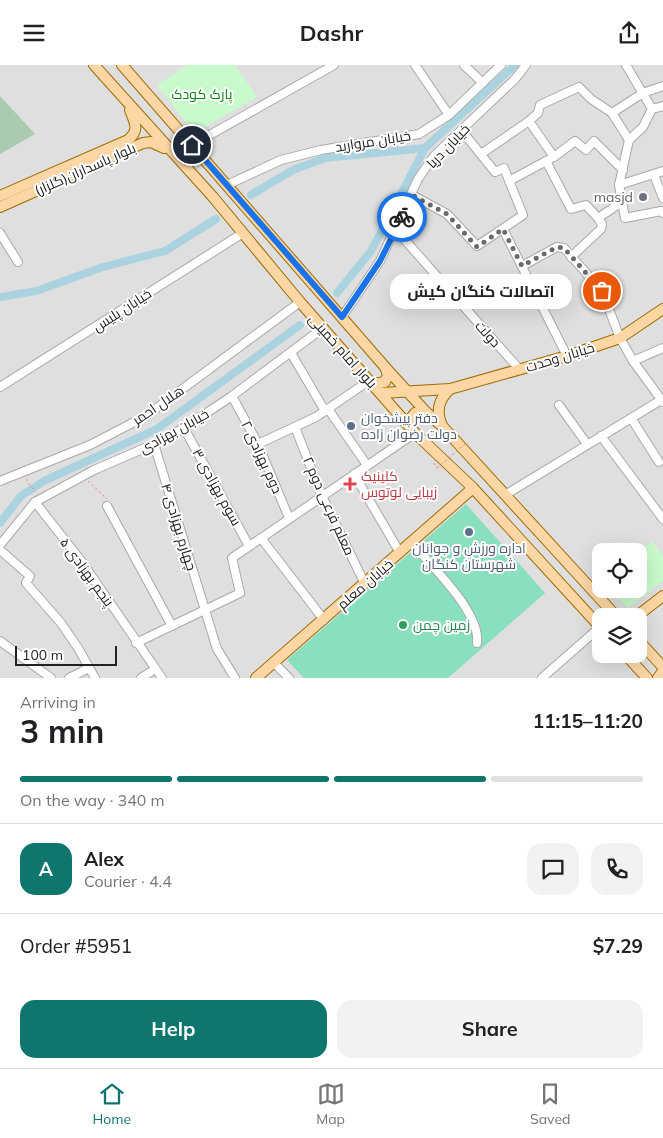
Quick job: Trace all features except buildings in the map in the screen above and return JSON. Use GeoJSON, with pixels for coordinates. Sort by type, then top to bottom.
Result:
{"type":"FeatureCollection","features":[{"type":"Feature","properties":{"kind":"main road","name":"بلوار امام خمینی"},"geometry":{"type":"LineString","coordinates":[[94,65],[243,233],[300,302],[412,429],[473,489],[592,617]]}},
{"type":"Feature","properties":{"kind":"main road","name":"بلوار امام خمینی"},"geometry":{"type":"LineString","coordinates":[[122,65],[385,367],[426,412],[443,427],[609,608]]}},
{"type":"Feature","properties":{"kind":"main road","name":"بلوار پاسداران(گلزار)"},"geometry":{"type":"LineString","coordinates":[[0,207],[128,140],[135,134],[136,127],[128,104]]}},
{"type":"Feature","properties":{"kind":"main road","name":"بلوار پاسداران(گلزار)"},"geometry":{"type":"LineString","coordinates":[[0,196],[143,143],[160,145],[170,152]]}},
{"type":"Feature","properties":{"kind":"main road","name":"خیابان وحدت"},"geometry":{"type":"LineString","coordinates":[[381,393],[410,393],[450,389],[567,356],[620,338],[663,309]]}},
{"type":"Feature","properties":{"kind":"main road"},"geometry":{"type":"LineString","coordinates":[[372,383],[385,382],[388,375],[385,367]]}},
{"type":"Feature","properties":{"kind":"main road"},"geometry":{"type":"LineString","coordinates":[[443,427],[438,416],[438,406],[443,396],[450,389]]}},
{"type":"Feature","properties":{"kind":"main road"},"geometry":{"type":"LineString","coordinates":[[412,429],[413,415],[420,411],[426,412]]}},
{"type":"Feature","properties":{"kind":"main road","name":"خیابان معلم"},"geometry":{"type":"LineString","coordinates":[[256,678],[473,489]]}},
{"type":"Feature","properties":{"kind":"main road"},"geometry":{"type":"LineString","coordinates":[[647,608],[663,596]]}},
{"type":"Feature","properties":{"kind":"main road"},"geometry":{"type":"LineString","coordinates":[[647,650],[663,667]]}},
{"type":"Feature","properties":{"kind":"main road"},"geometry":{"type":"LineString","coordinates":[[633,663],[647,678]]}},
{"type":"Feature","properties":{"kind":"main road"},"geometry":{"type":"LineString","coordinates":[[658,678],[663,671]]}},
{"type":"Feature","properties":{"kind":"street"},"geometry":{"type":"LineString","coordinates":[[192,145],[334,65]]}},
{"type":"Feature","properties":{"kind":"street"},"geometry":{"type":"LineString","coordinates":[[415,65],[449,115]]}},
{"type":"Feature","properties":{"kind":"street"},"geometry":{"type":"LineString","coordinates":[[464,65],[483,83]]}},
{"type":"Feature","properties":{"kind":"street","name":"خیابان مروارید"},"geometry":{"type":"LineString","coordinates":[[227,185],[289,158],[321,150],[419,134],[449,115],[500,65]]}},
{"type":"Feature","properties":{"kind":"street","name":"خیابان دریا"},"geometry":{"type":"LineString","coordinates":[[342,317],[380,261],[418,179],[434,156],[515,79],[526,65]]}},
{"type":"Feature","properties":{"kind":"street"},"geometry":{"type":"LineString","coordinates":[[626,65],[652,109]]}},
{"type":"Feature","properties":{"kind":"street"},"geometry":{"type":"LineString","coordinates":[[612,113],[643,93],[663,85]]}},
{"type":"Feature","properties":{"kind":"street"},"geometry":{"type":"LineString","coordinates":[[481,154],[529,121],[538,113],[540,105],[566,95],[576,87],[582,88],[591,99],[612,113],[629,140]]}},
{"type":"Feature","properties":{"kind":"street"},"geometry":{"type":"LineString","coordinates":[[662,211],[625,219],[619,185],[629,140],[643,127],[652,109],[663,106]]}},
{"type":"Feature","properties":{"kind":"street"},"geometry":{"type":"LineString","coordinates":[[529,121],[550,159],[571,209],[586,205],[602,224],[601,229],[571,257]]}},
{"type":"Feature","properties":{"kind":"street"},"geometry":{"type":"LineString","coordinates":[[412,195],[447,214],[477,247],[523,215],[504,168],[495,172],[462,131]]}},
{"type":"Feature","properties":{"kind":"street"},"geometry":{"type":"LineString","coordinates":[[509,181],[550,159],[575,141],[586,151],[594,141],[622,170]]}},
{"type":"Feature","properties":{"kind":"street"},"geometry":{"type":"LineString","coordinates":[[619,185],[663,171]]}},
{"type":"Feature","properties":{"kind":"street"},"geometry":{"type":"LineString","coordinates":[[654,175],[663,198]]}},
{"type":"Feature","properties":{"kind":"street"},"geometry":{"type":"LineString","coordinates":[[598,219],[622,202]]}},
{"type":"Feature","properties":{"kind":"street"},"geometry":{"type":"LineString","coordinates":[[503,229],[567,356]]}},
{"type":"Feature","properties":{"kind":"street","name":"دولت"},"geometry":{"type":"LineString","coordinates":[[396,230],[520,370]]}},
{"type":"Feature","properties":{"kind":"street"},"geometry":{"type":"LineString","coordinates":[[0,233],[18,263]]}},
{"type":"Feature","properties":{"kind":"street","name":"خیابان پلیس"},"geometry":{"type":"LineString","coordinates":[[0,387],[243,233]]}},
{"type":"Feature","properties":{"kind":"street"},"geometry":{"type":"LineString","coordinates":[[505,495],[587,444],[662,401],[633,361],[620,338],[602,291],[564,248],[557,247],[522,266]]}},
{"type":"Feature","properties":{"kind":"street","name":"هلال احمر"},"geometry":{"type":"LineString","coordinates":[[0,481],[90,445],[146,416],[300,302]]}},
{"type":"Feature","properties":{"kind":"street","name":"خیابان بهزادی"},"geometry":{"type":"LineString","coordinates":[[0,545],[37,501],[82,476],[154,445],[184,428],[232,396],[323,328]]}},
{"type":"Feature","properties":{"kind":"street"},"geometry":{"type":"LineString","coordinates":[[633,361],[663,348]]}},
{"type":"Feature","properties":{"kind":"street"},"geometry":{"type":"LineString","coordinates":[[291,353],[326,410],[367,465]]}},
{"type":"Feature","properties":{"kind":"street"},"geometry":{"type":"LineString","coordinates":[[258,444],[295,427],[372,383]]}},
{"type":"Feature","properties":{"kind":"street","name":"دوم بهزادی ۲"},"geometry":{"type":"LineString","coordinates":[[232,396],[258,444],[289,519]]}},
{"type":"Feature","properties":{"kind":"street"},"geometry":{"type":"LineString","coordinates":[[559,405],[587,444]]}},
{"type":"Feature","properties":{"kind":"street"},"geometry":{"type":"LineString","coordinates":[[631,418],[659,462]]}},
{"type":"Feature","properties":{"kind":"street","name":"معلم فرعی دوم ۲"},"geometry":{"type":"LineString","coordinates":[[295,427],[322,496],[365,584]]}},
{"type":"Feature","properties":{"kind":"street","name":"سوم بهزادی ۳"},"geometry":{"type":"LineString","coordinates":[[184,428],[249,546]]}},
{"type":"Feature","properties":{"kind":"street"},"geometry":{"type":"LineString","coordinates":[[136,643],[240,593],[232,558],[367,465],[412,429]]}},
{"type":"Feature","properties":{"kind":"street"},"geometry":{"type":"LineString","coordinates":[[601,436],[663,519]]}},
{"type":"Feature","properties":{"kind":"street","name":"چهارم بهزادی ۴"},"geometry":{"type":"LineString","coordinates":[[154,445],[217,649],[235,678]]}},
{"type":"Feature","properties":{"kind":"street"},"geometry":{"type":"LineString","coordinates":[[354,474],[400,553]]}},
{"type":"Feature","properties":{"kind":"street","name":"پنجم بهزادی ۵"},"geometry":{"type":"LineString","coordinates":[[37,501],[82,562],[136,643],[162,678]]}},
{"type":"Feature","properties":{"kind":"street"},"geometry":{"type":"LineString","coordinates":[[107,506],[172,625]]}},
{"type":"Feature","properties":{"kind":"street"},"geometry":{"type":"LineString","coordinates":[[261,538],[324,620]]}},
{"type":"Feature","properties":{"kind":"street"},"geometry":{"type":"LineString","coordinates":[[412,543],[466,608],[476,626],[477,643]]}},
{"type":"Feature","properties":{"kind":"street"},"geometry":{"type":"LineString","coordinates":[[0,550],[30,576],[26,583],[61,623],[95,678]]}},
{"type":"Feature","properties":{"kind":"street"},"geometry":{"type":"LineString","coordinates":[[542,678],[592,635]]}},
{"type":"Feature","properties":{"kind":"street"},"geometry":{"type":"LineString","coordinates":[[0,641],[51,678]]}},
{"type":"Feature","properties":{"kind":"street"},"geometry":{"type":"LineString","coordinates":[[274,663],[290,678]]}},
{"type":"Feature","properties":{"kind":"street"},"geometry":{"type":"LineString","coordinates":[[69,678],[89,668]]}},
{"type":"Feature","properties":{"kind":"street"},"geometry":{"type":"LineString","coordinates":[[141,678],[155,669]]}},
{"type":"Feature","properties":{"kind":"path"},"geometry":{"type":"LineString","coordinates":[[434,463],[437,468],[464,444]]}},
{"type":"Feature","properties":{"kind":"path"},"geometry":{"type":"LineString","coordinates":[[22,472],[37,501]]}},
{"type":"Feature","properties":{"kind":"path"},"geometry":{"type":"LineString","coordinates":[[82,476],[110,501],[107,506]]}},
{"type":"Feature","properties":{"kind":"shaded area"},"geometry":{"type":"Polygon","coordinates":[[[0,65],[663,65],[663,678],[0,678],[0,65]]]}},
{"type":"Feature","properties":{"kind":"green space","name":"پارک کودک"},"geometry":{"type":"Polygon","coordinates":[[[187,65],[235,65],[257,97],[194,133],[157,85],[187,65]]]}},
{"type":"Feature","properties":{"kind":"green space"},"geometry":{"type":"Polygon","coordinates":[[[0,96],[35,134],[0,154],[0,96]]]}},
{"type":"Feature","properties":{"kind":"green space"},"geometry":{"type":"Polygon","coordinates":[[[466,504],[545,593],[448,678],[304,678],[287,660],[466,504]]]}},
{"type":"Feature","properties":{"kind":"green space"},"geometry":{"type":"Polygon","coordinates":[[[652,541],[663,556],[663,581],[647,593],[647,545],[652,541]]]}},
{"type":"Feature","properties":{"kind":"green space"},"geometry":{"type":"Polygon","coordinates":[[[619,598],[641,598],[628,608],[619,598]]]}},
{"type":"Feature","properties":{"kind":"waterway"},"geometry":{"type":"LineString","coordinates":[[337,293],[371,251],[425,148],[515,65]]}},
{"type":"Feature","properties":{"kind":"waterway"},"geometry":{"type":"LineString","coordinates":[[251,195],[293,170],[325,158],[425,148]]}},
{"type":"Feature","properties":{"kind":"waterway"},"geometry":{"type":"LineString","coordinates":[[0,297],[36,291],[103,267],[165,251],[216,219]]}},
{"type":"Feature","properties":{"kind":"waterway"},"geometry":{"type":"LineString","coordinates":[[0,523],[21,496],[44,481],[157,429],[300,325]]}},
{"type":"Feature","properties":{"kind":"way so far"},"geometry":{"type":"LineString","coordinates":[[402,217],[412,195],[447,214],[477,247],[503,229],[522,266],[557,247],[564,248],[602,291]]}},
{"type":"Feature","properties":{"kind":"place","name":"masjd"},"geometry":{"type":"Point","coordinates":[643,197]}},
{"type":"Feature","properties":{"kind":"place","name":"اتصالات کنگان کیش"},"geometry":{"type":"Point","coordinates":[602,291]}},
{"type":"Feature","properties":{"kind":"place","name":"دفتر پیشخوان دولت رضوان زاده"},"geometry":{"type":"Point","coordinates":[351,426]}},
{"type":"Feature","properties":{"kind":"place","name":"کلینیک زیبایی لوتوس"},"geometry":{"type":"Point","coordinates":[350,484]}},
{"type":"Feature","properties":{"kind":"place","name":"اداره ورزش و جوانان شهرستان کنگان"},"geometry":{"type":"Point","coordinates":[469,532]}},
{"type":"Feature","properties":{"kind":"place","name":"زمین چمن"},"geometry":{"type":"Point","coordinates":[403,625]}},
{"type":"Feature","properties":{"kind":"route"},"geometry":{"type":"LineString","coordinates":[[192,145],[342,317],[380,261],[402,217]]}}]}
